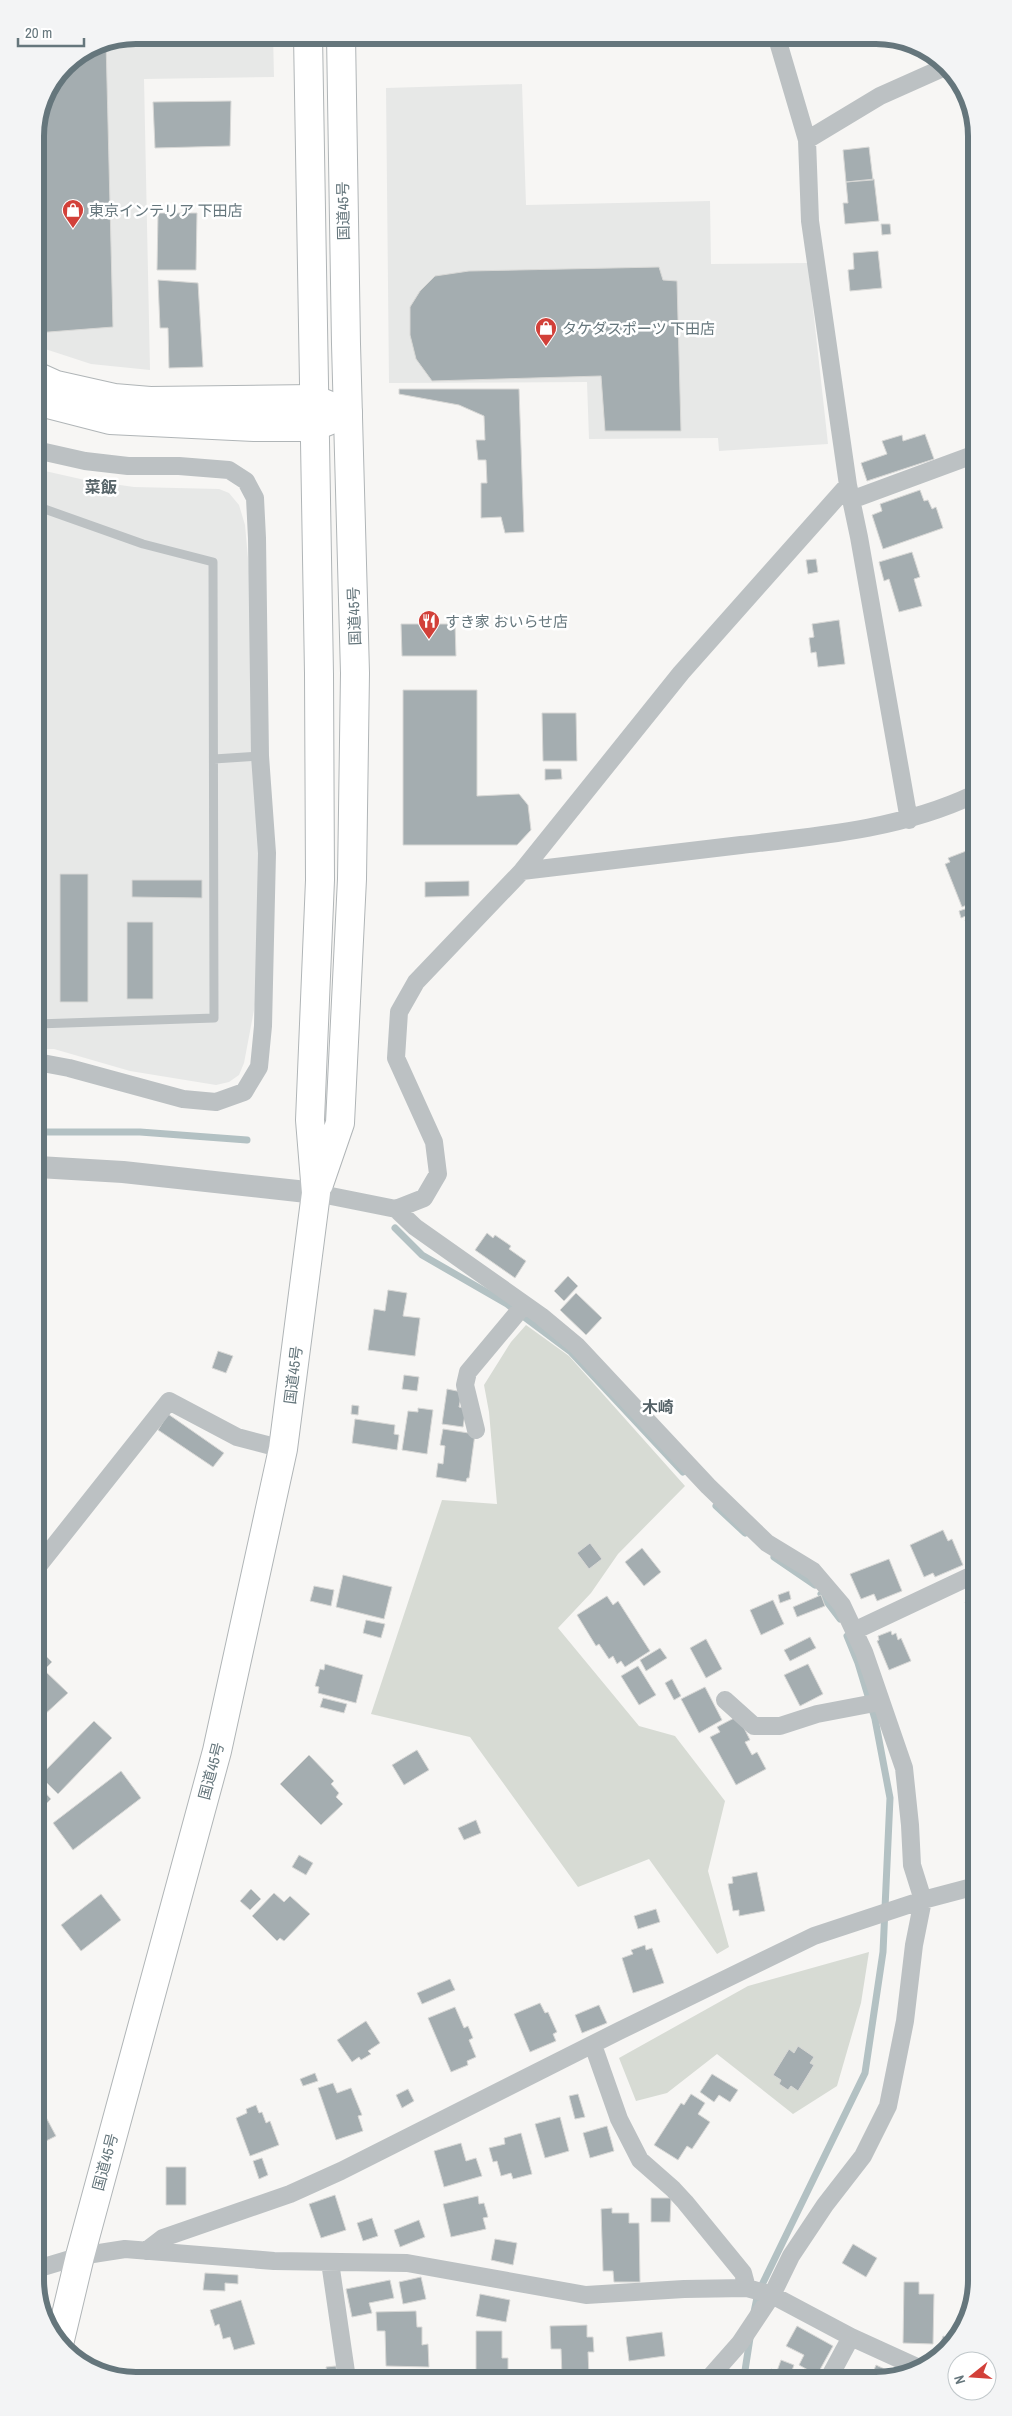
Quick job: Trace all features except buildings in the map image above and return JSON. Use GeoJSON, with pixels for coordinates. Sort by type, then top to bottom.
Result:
{"type":"FeatureCollection","features":[{"type":"Feature","properties":{"kind":"highway","name":"国道45号"},"geometry":{"type":"LineString","coordinates":[[308,44],[319,664],[320,880],[310,1120],[316,1193]]}},
{"type":"Feature","properties":{"kind":"highway","name":"国道45号"},"geometry":{"type":"LineString","coordinates":[[61,2334],[80,2256],[216,1751],[283,1449],[316,1193],[340,1123],[352,879],[356,673],[348,413],[341,44]]}},
{"type":"Feature","properties":{"kind":"highway"},"geometry":{"type":"LineString","coordinates":[[44,380],[56,385],[114,398],[150,401],[314,399],[348,413]]}},
{"type":"Feature","properties":{"kind":"highway"},"geometry":{"type":"LineString","coordinates":[[44,403],[110,420],[254,427],[314,427],[348,413]]}},
{"type":"Feature","properties":{"kind":"street"},"geometry":{"type":"LineString","coordinates":[[779,44],[807,140],[810,221],[850,493],[909,820]]}},
{"type":"Feature","properties":{"kind":"street"},"geometry":{"type":"LineString","coordinates":[[807,140],[880,96],[939,69]]}},
{"type":"Feature","properties":{"kind":"street"},"geometry":{"type":"LineString","coordinates":[[44,452],[85,461],[128,466],[179,466],[230,470],[246,481],[255,498],[258,538],[260,756],[266,853],[263,1026],[259,1067],[244,1092],[216,1102],[182,1099],[69,1068],[44,1063]]}},
{"type":"Feature","properties":{"kind":"street"},"geometry":{"type":"LineString","coordinates":[[396,1209],[424,1198],[438,1174],[434,1142],[396,1058],[399,1012],[416,982],[522,871],[681,673],[850,493],[968,457]]}},
{"type":"Feature","properties":{"kind":"street"},"geometry":{"type":"LineString","coordinates":[[522,871],[812,837],[909,820],[946,808],[968,797]]}},
{"type":"Feature","properties":{"kind":"street"},"geometry":{"type":"LineString","coordinates":[[44,1167],[123,1172],[316,1193],[396,1209],[415,1227],[524,1305],[577,1346],[708,1486],[767,1543],[813,1572],[842,1605],[864,1652],[904,1768],[912,1865],[923,1900],[914,1945],[905,2021],[888,2106],[863,2156],[825,2205],[791,2256],[772,2295],[740,2343],[714,2372]]}},
{"type":"Feature","properties":{"kind":"street"},"geometry":{"type":"LineString","coordinates":[[476,1430],[464,1385],[468,1372],[524,1305]]}},
{"type":"Feature","properties":{"kind":"street"},"geometry":{"type":"LineString","coordinates":[[44,1557],[169,1401],[236,1437],[283,1449]]}},
{"type":"Feature","properties":{"kind":"street"},"geometry":{"type":"LineString","coordinates":[[854,1630],[968,1577]]}},
{"type":"Feature","properties":{"kind":"street"},"geometry":{"type":"LineString","coordinates":[[725,1700],[754,1726],[780,1726],[817,1714],[880,1702]]}},
{"type":"Feature","properties":{"kind":"street"},"geometry":{"type":"LineString","coordinates":[[146,2251],[163,2238],[290,2194],[341,2171],[814,1936],[923,1900],[968,1888]]}},
{"type":"Feature","properties":{"kind":"street"},"geometry":{"type":"LineString","coordinates":[[593,2045],[619,2119],[640,2160],[685,2202],[743,2273],[747,2288]]}},
{"type":"Feature","properties":{"kind":"street"},"geometry":{"type":"LineString","coordinates":[[44,2267],[80,2256],[125,2249],[274,2261],[408,2263],[586,2295],[684,2289],[747,2288],[772,2295],[851,2337],[912,2365]]}},
{"type":"Feature","properties":{"kind":"street"},"geometry":{"type":"LineString","coordinates":[[330,2262],[346,2372]]}},
{"type":"Feature","properties":{"kind":"street"},"geometry":{"type":"LineString","coordinates":[[832,2372],[851,2337]]}},
{"type":"Feature","properties":{"kind":"lane"},"geometry":{"type":"LineString","coordinates":[[44,509],[143,544],[213,562],[214,758],[214,1018],[44,1024]]}},
{"type":"Feature","properties":{"kind":"lane"},"geometry":{"type":"LineString","coordinates":[[214,758],[260,756]]}},
{"type":"Feature","properties":{"kind":"shaded area"},"geometry":{"type":"Polygon","coordinates":[[[136,44],[273,44],[274,77],[144,79],[150,370],[91,364],[44,349],[44,130],[47,112],[53,95],[75,67],[95,53],[112,47],[136,44]]]}},
{"type":"Feature","properties":{"kind":"shaded area"},"geometry":{"type":"Polygon","coordinates":[[[522,84],[526,205],[710,201],[711,264],[808,263],[828,444],[719,451],[718,438],[589,439],[587,382],[389,383],[386,88],[522,84]]]}},
{"type":"Feature","properties":{"kind":"shaded area"},"geometry":{"type":"Polygon","coordinates":[[[44,471],[85,480],[134,487],[219,489],[229,493],[239,505],[245,525],[249,570],[261,845],[258,989],[244,1063],[239,1075],[229,1082],[216,1085],[130,1071],[54,1049],[44,1049],[44,471]]]}},
{"type":"Feature","properties":{"kind":"shaded area"},"geometry":{"type":"Polygon","coordinates":[[[526,1325],[569,1356],[685,1486],[618,1554],[591,1593],[558,1628],[639,1726],[675,1736],[725,1801],[708,1871],[729,1947],[717,1954],[649,1859],[578,1887],[470,1737],[371,1714],[442,1500],[497,1504],[489,1412],[484,1385],[511,1342],[526,1325]]]}},
{"type":"Feature","properties":{"kind":"shaded area"},"geometry":{"type":"Polygon","coordinates":[[[869,1952],[861,2003],[837,2086],[793,2114],[717,2054],[667,2093],[636,2101],[619,2058],[748,1986],[869,1952]]]}},
{"type":"Feature","properties":{"kind":"waterway"},"geometry":{"type":"LineString","coordinates":[[44,1132],[140,1132],[247,1140]]}},
{"type":"Feature","properties":{"kind":"waterway"},"geometry":{"type":"LineString","coordinates":[[395,1228],[422,1255],[507,1304],[571,1352],[683,1472]]}},
{"type":"Feature","properties":{"kind":"waterway"},"geometry":{"type":"LineString","coordinates":[[716,1506],[745,1533]]}},
{"type":"Feature","properties":{"kind":"waterway"},"geometry":{"type":"LineString","coordinates":[[774,1557],[815,1585]]}},
{"type":"Feature","properties":{"kind":"waterway"},"geometry":{"type":"LineString","coordinates":[[821,1594],[840,1619]]}},
{"type":"Feature","properties":{"kind":"waterway"},"geometry":{"type":"LineString","coordinates":[[754,2312],[758,2293],[865,2073],[883,1952],[890,1798],[875,1719],[858,1663],[847,1636]]}},
{"type":"Feature","properties":{"kind":"waterway"},"geometry":{"type":"LineString","coordinates":[[745,2372],[750,2338]]}},
{"type":"Feature","properties":{"kind":"place","name":"東京インテリア 下田店"},"geometry":{"type":"Point","coordinates":[73,229]}},
{"type":"Feature","properties":{"kind":"place","name":"タケダスポーツ 下田店"},"geometry":{"type":"Point","coordinates":[546,347]}},
{"type":"Feature","properties":{"kind":"place","name":"すき家 おいらせ店"},"geometry":{"type":"Point","coordinates":[429,640]}},
{"type":"Feature","properties":{"kind":"district","name":"菜飯"},"geometry":{"type":"Point","coordinates":[101,487]}},
{"type":"Feature","properties":{"kind":"district","name":"木崎"},"geometry":{"type":"Point","coordinates":[658,1407]}}]}
